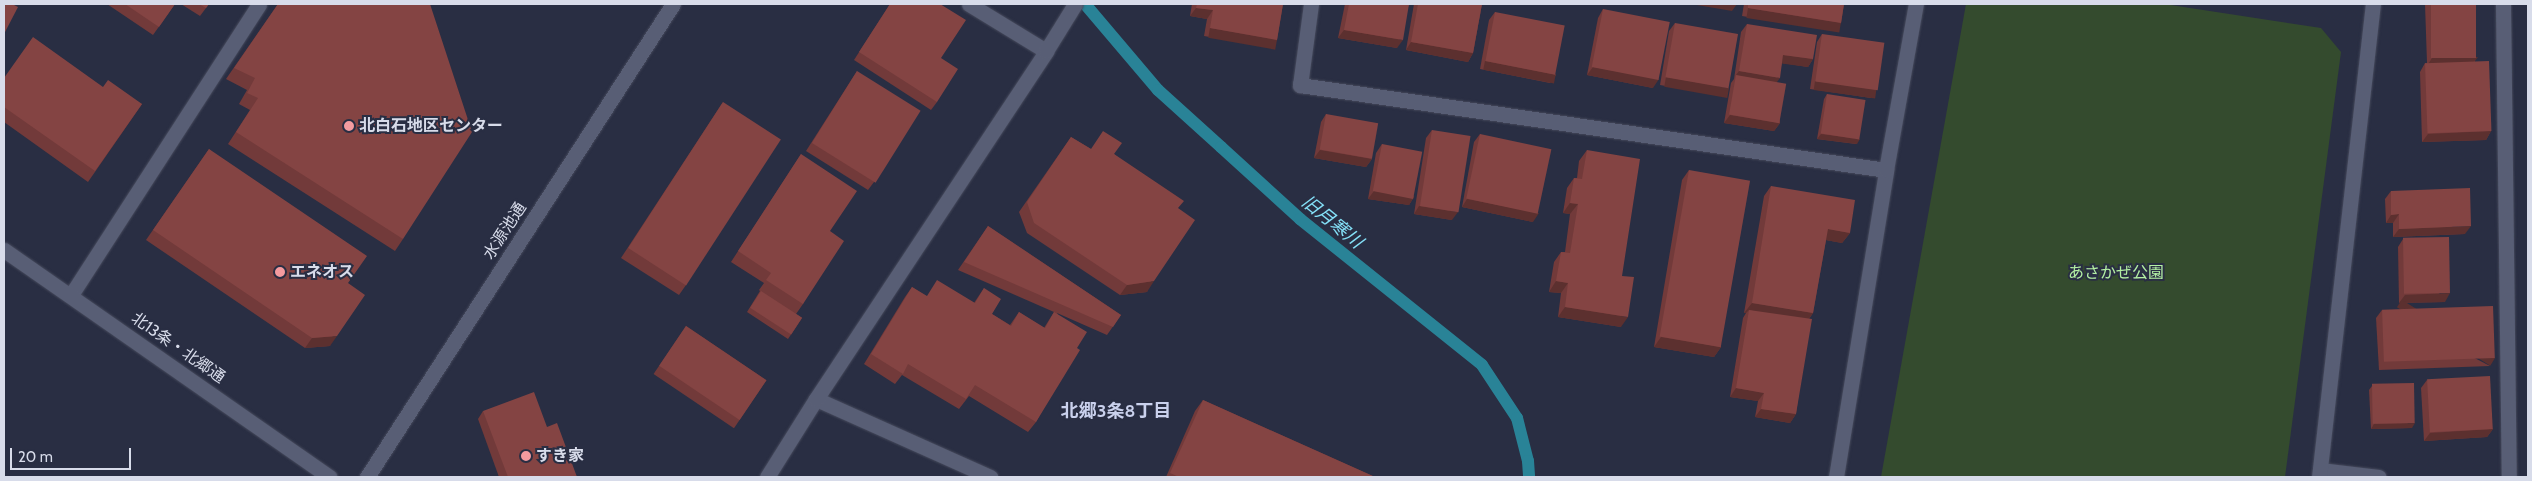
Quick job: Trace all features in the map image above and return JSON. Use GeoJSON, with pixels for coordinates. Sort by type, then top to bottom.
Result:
{"type":"FeatureCollection","features":[{"type":"Feature","properties":{"kind":"street"},"geometry":{"type":"LineString","coordinates":[[71,295],[259,4]]}},
{"type":"Feature","properties":{"kind":"street","name":"水源池通"},"geometry":{"type":"LineString","coordinates":[[367,477],[673,4]]}},
{"type":"Feature","properties":{"kind":"street"},"geometry":{"type":"LineString","coordinates":[[969,4],[1046,51]]}},
{"type":"Feature","properties":{"kind":"street"},"geometry":{"type":"LineString","coordinates":[[1311,4],[1300,85],[1886,170]]}},
{"type":"Feature","properties":{"kind":"street"},"geometry":{"type":"LineString","coordinates":[[1836,477],[1886,170],[1916,4]]}},
{"type":"Feature","properties":{"kind":"street"},"geometry":{"type":"LineString","coordinates":[[2373,4],[2320,474],[2379,477]]}},
{"type":"Feature","properties":{"kind":"street"},"geometry":{"type":"LineString","coordinates":[[2502,4],[2509,477]]}},
{"type":"Feature","properties":{"kind":"street"},"geometry":{"type":"LineString","coordinates":[[767,477],[816,399],[1072,9]]}},
{"type":"Feature","properties":{"kind":"street","name":"北13条・北郷通"},"geometry":{"type":"LineString","coordinates":[[4,250],[330,477]]}},
{"type":"Feature","properties":{"kind":"street"},"geometry":{"type":"LineString","coordinates":[[816,399],[990,477]]}},
{"type":"Feature","properties":{"kind":"green space","name":"あさかぜ公園"},"geometry":{"type":"Polygon","coordinates":[[[1966,4],[2164,4],[2321,28],[2341,52],[2285,477],[1881,477],[1966,4]]]}},
{"type":"Feature","properties":{"kind":"building"},"geometry":{"type":"Polygon","coordinates":[[[4,4],[12,4],[18,7],[4,34],[4,4]]]}},
{"type":"Feature","properties":{"kind":"building"},"geometry":{"type":"Polygon","coordinates":[[[125,4],[175,4],[159,27],[125,4]]]}},
{"type":"Feature","properties":{"kind":"building"},"geometry":{"type":"Polygon","coordinates":[[[199,4],[209,4],[206,8],[199,4]]]}},
{"type":"Feature","properties":{"kind":"building","name":"北白石地区センター"},"geometry":{"type":"Polygon","coordinates":[[[278,4],[430,4],[472,132],[403,239],[236,132],[258,98],[247,93],[255,78],[234,68],[278,4]]]}},
{"type":"Feature","properties":{"kind":"building"},"geometry":{"type":"Polygon","coordinates":[[[890,4],[940,4],[966,20],[941,58],[958,69],[937,102],[859,52],[890,4]]]}},
{"type":"Feature","properties":{"kind":"building"},"geometry":{"type":"Polygon","coordinates":[[[1197,4],[1283,4],[1277,40],[1210,28],[1213,10],[1196,8],[1197,4]]]}},
{"type":"Feature","properties":{"kind":"building"},"geometry":{"type":"Polygon","coordinates":[[[1349,4],[1409,4],[1403,40],[1344,30],[1349,4]]]}},
{"type":"Feature","properties":{"kind":"building"},"geometry":{"type":"Polygon","coordinates":[[[1418,4],[1482,4],[1473,53],[1411,42],[1418,4]]]}},
{"type":"Feature","properties":{"kind":"building"},"geometry":{"type":"Polygon","coordinates":[[[1748,4],[1844,4],[1841,23],[1748,8],[1748,4]]]}},
{"type":"Feature","properties":{"kind":"building"},"geometry":{"type":"Polygon","coordinates":[[[2431,4],[2476,4],[2476,58],[2431,58],[2431,4]]]}},
{"type":"Feature","properties":{"kind":"building"},"geometry":{"type":"Polygon","coordinates":[[[1603,9],[1670,22],[1658,80],[1592,67],[1603,9]]]}},
{"type":"Feature","properties":{"kind":"building"},"geometry":{"type":"Polygon","coordinates":[[[1495,12],[1565,26],[1555,75],[1485,61],[1495,12]]]}},
{"type":"Feature","properties":{"kind":"building"},"geometry":{"type":"Polygon","coordinates":[[[1675,23],[1738,34],[1728,88],[1665,77],[1675,23]]]}},
{"type":"Feature","properties":{"kind":"building"},"geometry":{"type":"Polygon","coordinates":[[[1747,24],[1817,35],[1813,59],[1783,55],[1780,78],[1739,71],[1747,24]]]}},
{"type":"Feature","properties":{"kind":"building"},"geometry":{"type":"Polygon","coordinates":[[[1822,34],[1884,43],[1878,90],[1815,82],[1822,34]]]}},
{"type":"Feature","properties":{"kind":"building"},"geometry":{"type":"Polygon","coordinates":[[[33,37],[103,87],[108,80],[142,104],[95,171],[4,107],[4,78],[33,37]]]}},
{"type":"Feature","properties":{"kind":"building"},"geometry":{"type":"Polygon","coordinates":[[[2489,61],[2491,131],[2427,133],[2425,63],[2489,61]]]}},
{"type":"Feature","properties":{"kind":"building"},"geometry":{"type":"Polygon","coordinates":[[[857,71],[921,111],[876,183],[812,143],[857,71]]]}},
{"type":"Feature","properties":{"kind":"building"},"geometry":{"type":"Polygon","coordinates":[[[1736,75],[1786,84],[1779,123],[1729,114],[1736,75]]]}},
{"type":"Feature","properties":{"kind":"building"},"geometry":{"type":"Polygon","coordinates":[[[1827,94],[1866,100],[1859,140],[1821,134],[1827,94]]]}},
{"type":"Feature","properties":{"kind":"building"},"geometry":{"type":"Polygon","coordinates":[[[723,102],[781,140],[686,286],[628,248],[723,102]]]}},
{"type":"Feature","properties":{"kind":"building"},"geometry":{"type":"Polygon","coordinates":[[[1326,114],[1378,123],[1372,159],[1320,149],[1326,114]]]}},
{"type":"Feature","properties":{"kind":"building"},"geometry":{"type":"Polygon","coordinates":[[[1432,130],[1471,136],[1458,212],[1420,206],[1432,130]]]}},
{"type":"Feature","properties":{"kind":"building"},"geometry":{"type":"Polygon","coordinates":[[[1103,131],[1122,143],[1114,154],[1184,201],[1178,208],[1195,220],[1154,281],[1127,285],[1034,223],[1027,202],[1071,137],[1091,149],[1103,131]]]}},
{"type":"Feature","properties":{"kind":"building"},"geometry":{"type":"Polygon","coordinates":[[[1480,134],[1551,149],[1538,214],[1466,199],[1480,134]]]}},
{"type":"Feature","properties":{"kind":"building"},"geometry":{"type":"Polygon","coordinates":[[[1382,144],[1422,152],[1413,199],[1373,191],[1382,144]]]}},
{"type":"Feature","properties":{"kind":"building"},"geometry":{"type":"Polygon","coordinates":[[[209,149],[367,256],[348,283],[365,295],[337,336],[312,338],[153,230],[209,149]]]}},
{"type":"Feature","properties":{"kind":"building"},"geometry":{"type":"Polygon","coordinates":[[[1587,150],[1640,159],[1622,276],[1634,277],[1628,317],[1565,307],[1568,283],[1556,281],[1561,252],[1570,253],[1578,204],[1570,203],[1574,178],[1582,179],[1587,150]]]}},
{"type":"Feature","properties":{"kind":"building"},"geometry":{"type":"Polygon","coordinates":[[[801,154],[857,191],[830,231],[844,241],[803,304],[766,280],[771,273],[738,251],[801,154]]]}},
{"type":"Feature","properties":{"kind":"building"},"geometry":{"type":"Polygon","coordinates":[[[1689,170],[1750,181],[1721,347],[1660,336],[1689,170]]]}},
{"type":"Feature","properties":{"kind":"building"},"geometry":{"type":"Polygon","coordinates":[[[1771,186],[1855,200],[1850,233],[1828,229],[1813,313],[1752,303],[1771,186]]]}},
{"type":"Feature","properties":{"kind":"building"},"geometry":{"type":"Polygon","coordinates":[[[2470,188],[2471,226],[2399,229],[2399,214],[2391,215],[2391,191],[2470,188]]]}},
{"type":"Feature","properties":{"kind":"building"},"geometry":{"type":"Polygon","coordinates":[[[988,226],[1121,315],[1113,327],[964,262],[988,226]]]}},
{"type":"Feature","properties":{"kind":"building"},"geometry":{"type":"Polygon","coordinates":[[[2449,237],[2450,293],[2404,294],[2403,238],[2449,237]]]}},
{"type":"Feature","properties":{"kind":"building"},"geometry":{"type":"Polygon","coordinates":[[[937,280],[975,303],[984,288],[1001,299],[992,314],[1011,326],[1019,312],[1045,328],[1054,312],[1087,332],[1077,348],[1080,350],[1036,422],[975,385],[966,399],[908,364],[903,374],[871,354],[912,287],[927,296],[937,280]]]}},
{"type":"Feature","properties":{"kind":"building"},"geometry":{"type":"Polygon","coordinates":[[[761,291],[802,318],[791,334],[750,308],[761,291]]]}},
{"type":"Feature","properties":{"kind":"building"},"geometry":{"type":"Polygon","coordinates":[[[2493,306],[2495,358],[2384,362],[2382,310],[2493,306]]]}},
{"type":"Feature","properties":{"kind":"building"},"geometry":{"type":"Polygon","coordinates":[[[1749,310],[1812,319],[1796,414],[1761,409],[1764,393],[1736,388],[1749,310]]]}},
{"type":"Feature","properties":{"kind":"building"},"geometry":{"type":"Polygon","coordinates":[[[686,326],[766,380],[740,420],[659,366],[686,326]]]}},
{"type":"Feature","properties":{"kind":"building"},"geometry":{"type":"Polygon","coordinates":[[[2490,376],[2493,429],[2430,432],[2427,379],[2490,376]]]}},
{"type":"Feature","properties":{"kind":"building"},"geometry":{"type":"Polygon","coordinates":[[[2414,383],[2415,423],[2373,424],[2372,384],[2414,383]]]}},
{"type":"Feature","properties":{"kind":"building","name":"すき家"},"geometry":{"type":"Polygon","coordinates":[[[534,392],[547,427],[557,423],[577,477],[508,477],[483,411],[534,392]]]}},
{"type":"Feature","properties":{"kind":"building"},"geometry":{"type":"Polygon","coordinates":[[[1203,400],[1375,477],[1179,477],[1170,473],[1203,400]]]}},
{"type":"Feature","properties":{"kind":"waterway","name":"旧月寒川"},"geometry":{"type":"LineString","coordinates":[[1085,4],[1158,90],[1300,219],[1482,365],[1517,418],[1528,461],[1529,477]]}},
{"type":"Feature","properties":{"kind":"place","name":"北白石地区センター"},"geometry":{"type":"Point","coordinates":[349,126]}},
{"type":"Feature","properties":{"kind":"place","name":"エネオス"},"geometry":{"type":"Point","coordinates":[280,272]}},
{"type":"Feature","properties":{"kind":"place","name":"すき家"},"geometry":{"type":"Point","coordinates":[526,456]}},
{"type":"Feature","properties":{"kind":"district","name":"北郷3条8丁目"},"geometry":{"type":"Point","coordinates":[1116,411]}}]}
